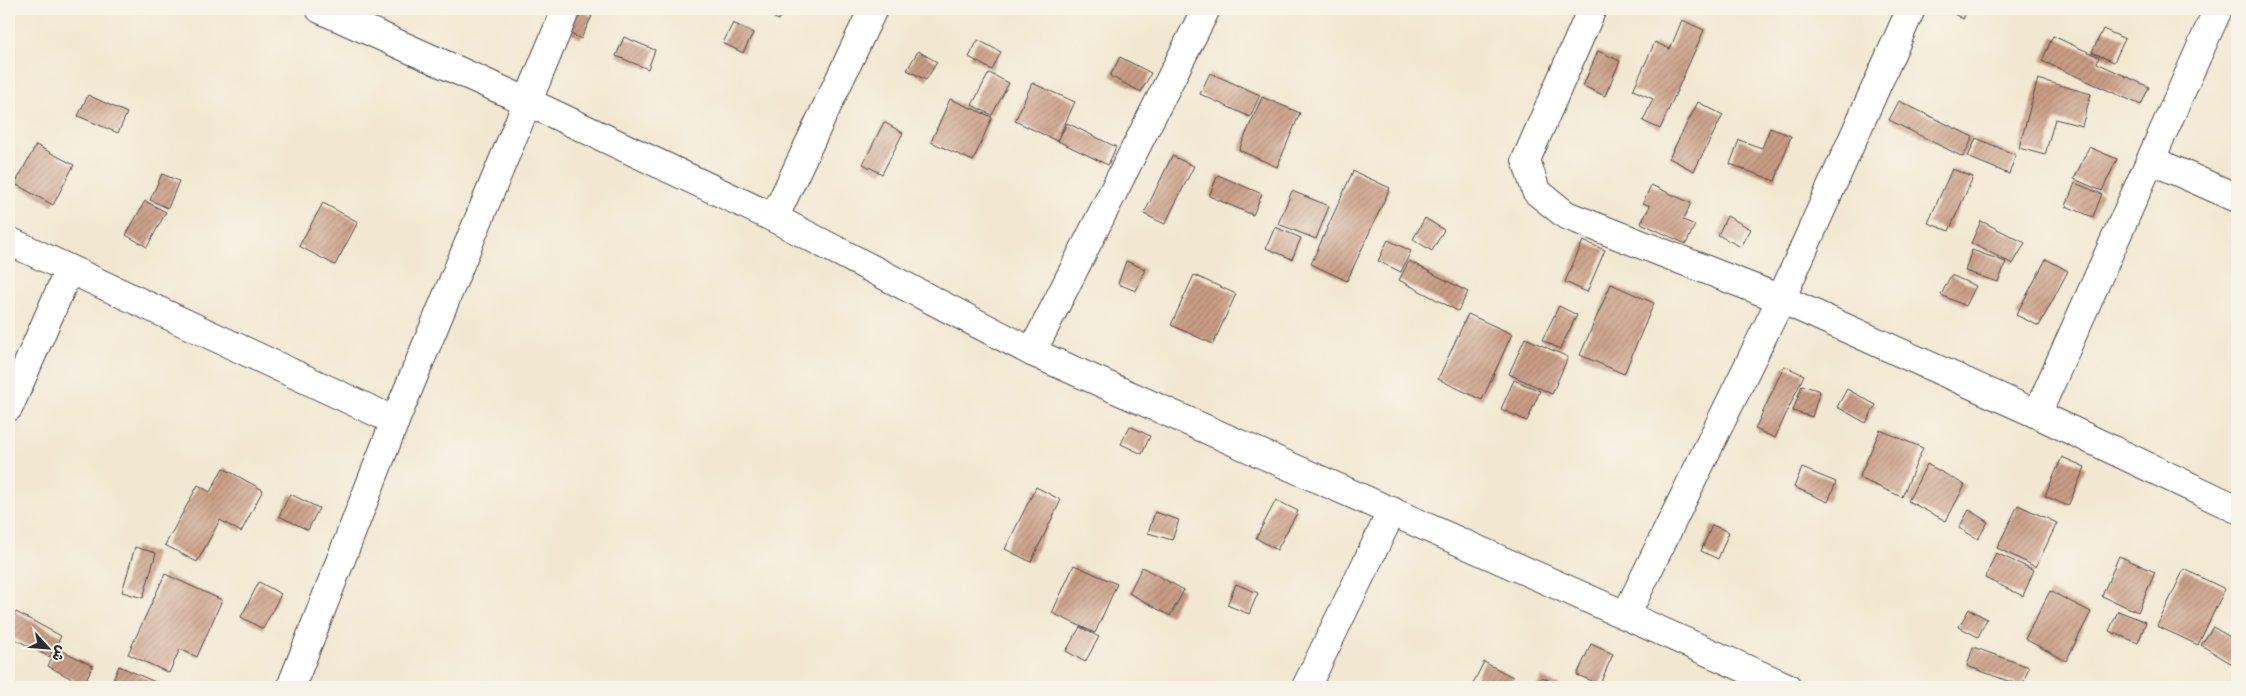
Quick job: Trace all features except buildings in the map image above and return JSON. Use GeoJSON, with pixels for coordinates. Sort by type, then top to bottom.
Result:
{"type":"FeatureCollection","features":[{"type":"Feature","properties":{"kind":"street"},"geometry":{"type":"LineString","coordinates":[[320,9],[526,101],[774,218],[1032,352],[1787,687]]}},
{"type":"Feature","properties":{"kind":"street"},"geometry":{"type":"LineString","coordinates":[[298,684],[395,420],[526,101],[566,9]]}},
{"type":"Feature","properties":{"kind":"street"},"geometry":{"type":"LineString","coordinates":[[774,218],[873,9]]}},
{"type":"Feature","properties":{"kind":"street"},"geometry":{"type":"LineString","coordinates":[[1032,352],[1206,9]]}},
{"type":"Feature","properties":{"kind":"street"},"geometry":{"type":"LineString","coordinates":[[1592,9],[1526,160],[1536,191],[1566,215],[1780,299],[2037,414],[2237,509]]}},
{"type":"Feature","properties":{"kind":"street"},"geometry":{"type":"LineString","coordinates":[[1626,615],[1780,299],[1911,9]]}},
{"type":"Feature","properties":{"kind":"street"},"geometry":{"type":"LineString","coordinates":[[2037,414],[2218,9]]}},
{"type":"Feature","properties":{"kind":"street"},"geometry":{"type":"LineString","coordinates":[[2150,160],[2237,198]]}},
{"type":"Feature","properties":{"kind":"street"},"geometry":{"type":"LineString","coordinates":[[9,241],[395,420]]}},
{"type":"Feature","properties":{"kind":"street"},"geometry":{"type":"LineString","coordinates":[[9,406],[69,270]]}},
{"type":"Feature","properties":{"kind":"street"},"geometry":{"type":"LineString","coordinates":[[1306,687],[1392,511]]}}]}
